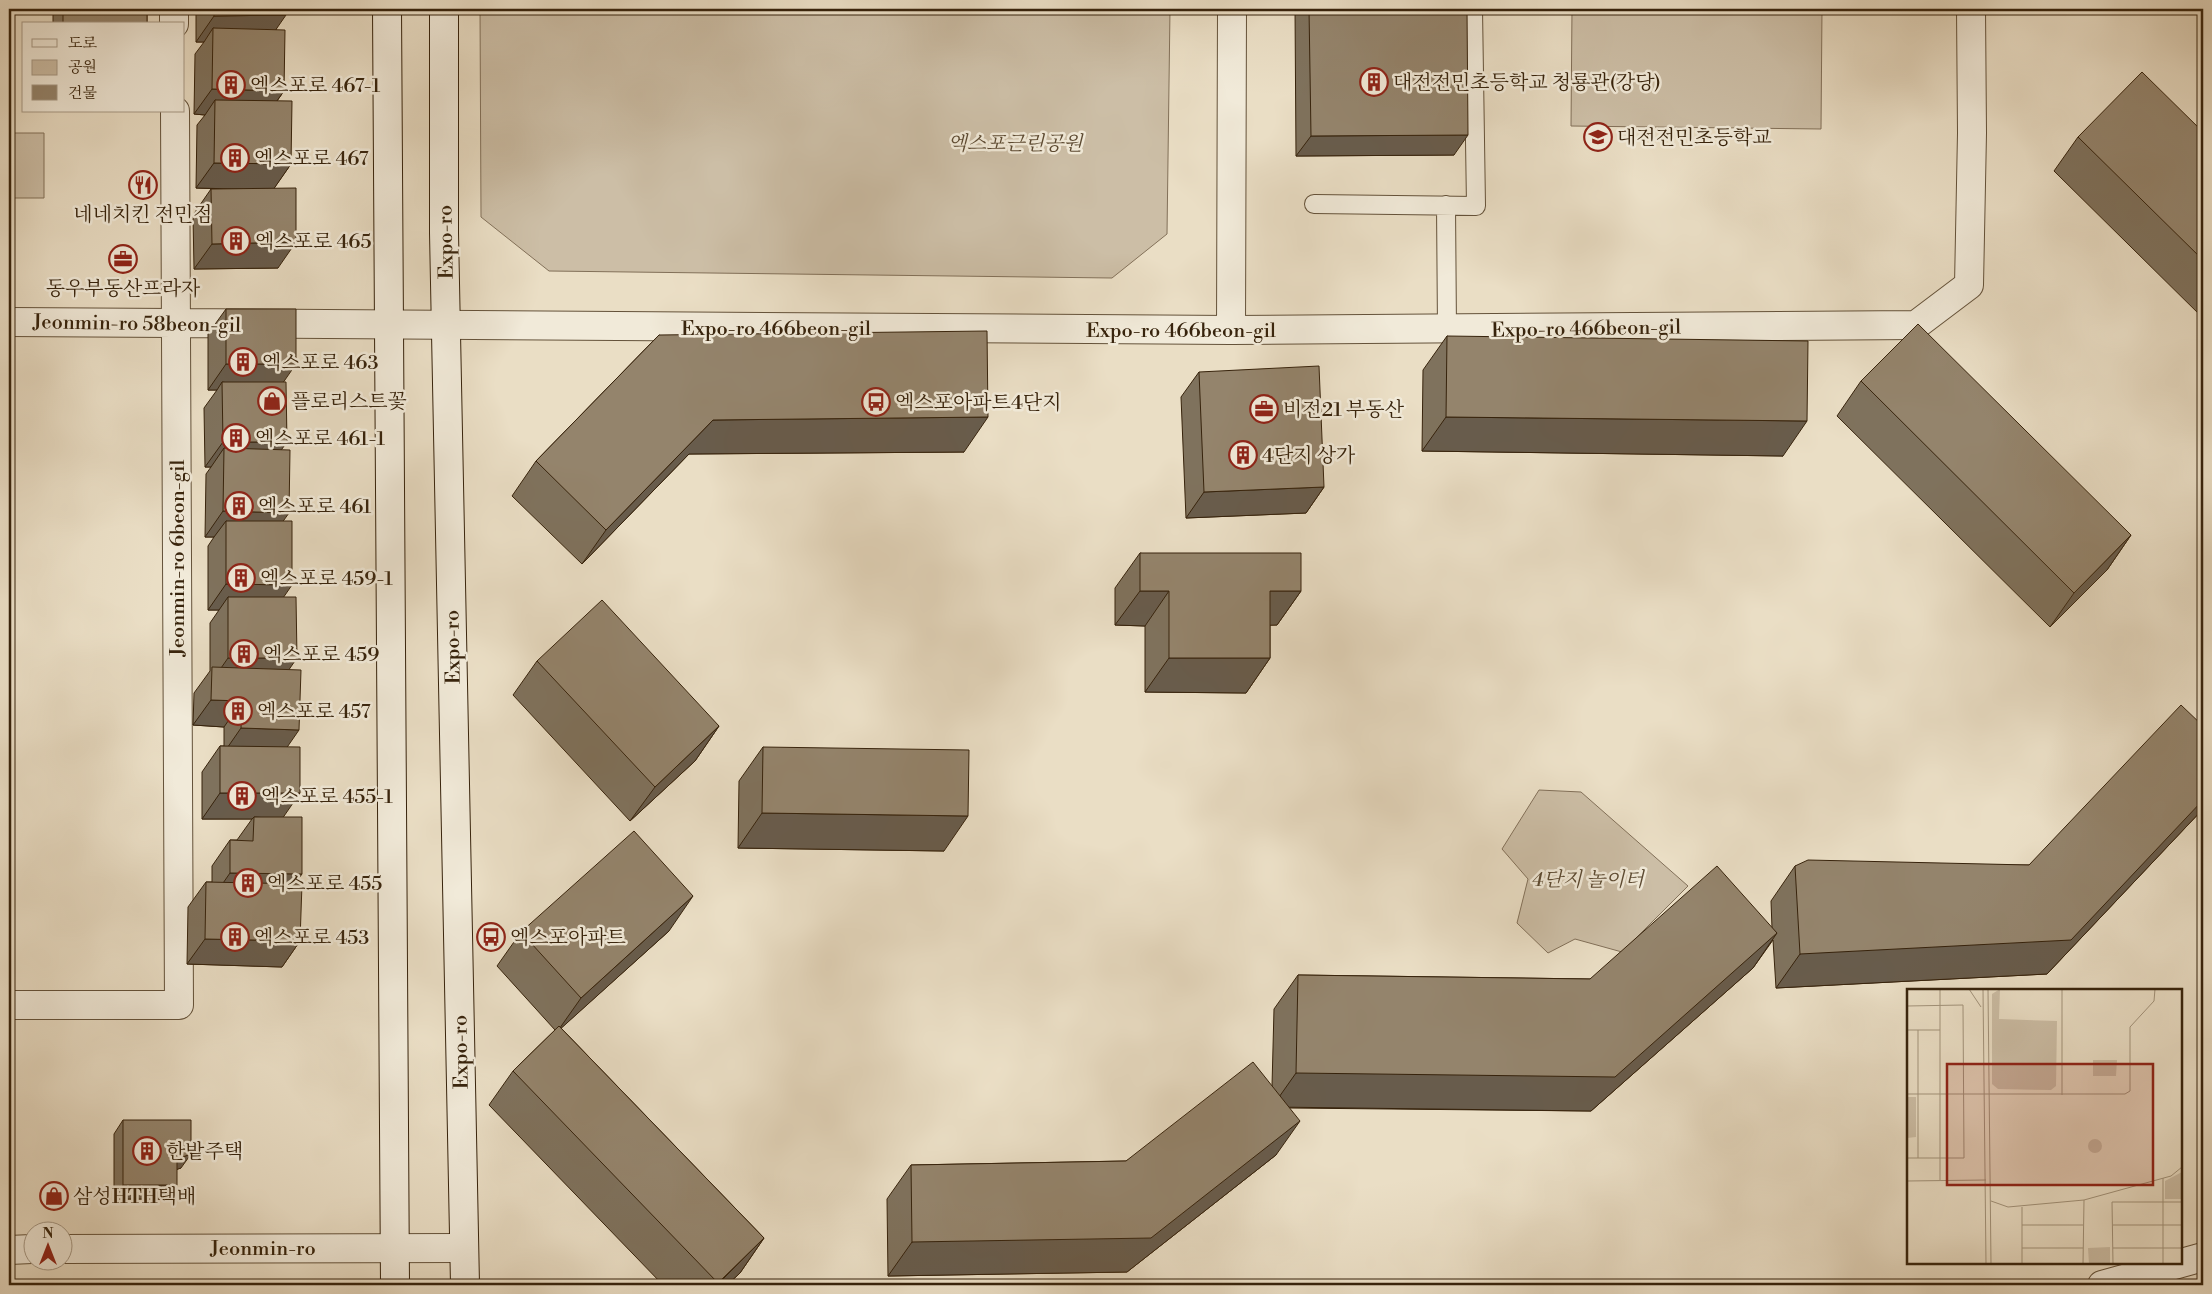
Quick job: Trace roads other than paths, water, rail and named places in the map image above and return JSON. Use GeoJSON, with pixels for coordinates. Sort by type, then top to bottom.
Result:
{"type":"FeatureCollection","features":[{"type":"Feature","properties":{"kind":"street"},"geometry":{"type":"LineString","coordinates":[[174,9],[174,22]]}},
{"type":"Feature","properties":{"kind":"street"},"geometry":{"type":"LineString","coordinates":[[388,9],[395,1285]]}},
{"type":"Feature","properties":{"kind":"street","name":"Expo-ro"},"geometry":{"type":"LineString","coordinates":[[444,9],[446,326],[465,1285]]}},
{"type":"Feature","properties":{"kind":"street"},"geometry":{"type":"LineString","coordinates":[[1231,330],[1232,9]]}},
{"type":"Feature","properties":{"kind":"street","name":"Expo-ro 466beon-gil"},"geometry":{"type":"LineString","coordinates":[[446,326],[1447,330],[1916,325],[1969,285],[1972,133],[1971,9]]}},
{"type":"Feature","properties":{"kind":"street","name":"Jeonmin-ro 6beon-gil"},"geometry":{"type":"LineString","coordinates":[[9,1005],[179,1005],[175,112]]}},
{"type":"Feature","properties":{"kind":"street","name":"Jeonmin-ro 58beon-gil"},"geometry":{"type":"LineString","coordinates":[[9,322],[446,326]]}},
{"type":"Feature","properties":{"kind":"street","name":"Jeonmin-ro"},"geometry":{"type":"LineString","coordinates":[[72,1249],[464,1248]]}},
{"type":"Feature","properties":{"kind":"street"},"geometry":{"type":"LineString","coordinates":[[9,1250],[22,1249]]}},
{"type":"Feature","properties":{"kind":"street"},"geometry":{"type":"LineString","coordinates":[[2182,1263],[2203,1257]]}},
{"type":"Feature","properties":{"kind":"street"},"geometry":{"type":"LineString","coordinates":[[2102,1285],[2178,1264]]}},
{"type":"Feature","properties":{"kind":"lane"},"geometry":{"type":"LineString","coordinates":[[1314,204],[1476,206],[1474,9]]}},
{"type":"Feature","properties":{"kind":"lane"},"geometry":{"type":"LineString","coordinates":[[1446,205],[1447,330]]}},
{"type":"Feature","properties":{"kind":"place","name":"대전전민초등학교 청룡관(강당)"},"geometry":{"type":"Point","coordinates":[1374,82]}},
{"type":"Feature","properties":{"kind":"place","name":"엑스포로 467-1"},"geometry":{"type":"Point","coordinates":[231,85]}},
{"type":"Feature","properties":{"kind":"place","name":"대전전민초등학교"},"geometry":{"type":"Point","coordinates":[1598,137]}},
{"type":"Feature","properties":{"kind":"place","name":"엑스포로 467"},"geometry":{"type":"Point","coordinates":[235,158]}},
{"type":"Feature","properties":{"kind":"place","name":"네네치킨 전민점"},"geometry":{"type":"Point","coordinates":[143,185]}},
{"type":"Feature","properties":{"kind":"place","name":"엑스포로 465"},"geometry":{"type":"Point","coordinates":[236,241]}},
{"type":"Feature","properties":{"kind":"place","name":"동우부동산프라자"},"geometry":{"type":"Point","coordinates":[123,259]}},
{"type":"Feature","properties":{"kind":"place","name":"엑스포로 463"},"geometry":{"type":"Point","coordinates":[243,362]}},
{"type":"Feature","properties":{"kind":"place","name":"플로리스트꽃"},"geometry":{"type":"Point","coordinates":[272,401]}},
{"type":"Feature","properties":{"kind":"place","name":"엑스포아파트4단지"},"geometry":{"type":"Point","coordinates":[876,402]}},
{"type":"Feature","properties":{"kind":"place","name":"비전21 부동산"},"geometry":{"type":"Point","coordinates":[1264,409]}},
{"type":"Feature","properties":{"kind":"place","name":"엑스포로 461-1"},"geometry":{"type":"Point","coordinates":[236,438]}},
{"type":"Feature","properties":{"kind":"place","name":"4단지 상가"},"geometry":{"type":"Point","coordinates":[1243,455]}},
{"type":"Feature","properties":{"kind":"place","name":"엑스포로 461"},"geometry":{"type":"Point","coordinates":[239,506]}},
{"type":"Feature","properties":{"kind":"place","name":"엑스포로 459-1"},"geometry":{"type":"Point","coordinates":[241,578]}},
{"type":"Feature","properties":{"kind":"place","name":"엑스포로 459"},"geometry":{"type":"Point","coordinates":[244,654]}},
{"type":"Feature","properties":{"kind":"place","name":"엑스포로 457"},"geometry":{"type":"Point","coordinates":[238,711]}},
{"type":"Feature","properties":{"kind":"place","name":"엑스포로 455-1"},"geometry":{"type":"Point","coordinates":[242,796]}},
{"type":"Feature","properties":{"kind":"place","name":"엑스포로 455"},"geometry":{"type":"Point","coordinates":[248,883]}},
{"type":"Feature","properties":{"kind":"place","name":"엑스포로 453"},"geometry":{"type":"Point","coordinates":[235,937]}},
{"type":"Feature","properties":{"kind":"place","name":"엑스포아파트"},"geometry":{"type":"Point","coordinates":[491,937]}},
{"type":"Feature","properties":{"kind":"place","name":"한밭주택"},"geometry":{"type":"Point","coordinates":[147,1151]}},
{"type":"Feature","properties":{"kind":"place","name":"삼성HTH택배"},"geometry":{"type":"Point","coordinates":[54,1196]}},
{"type":"Feature","properties":{"kind":"park label","name":"엑스포근린공원"},"geometry":{"type":"Point","coordinates":[1015,143]}},
{"type":"Feature","properties":{"kind":"park label","name":"4단지 놀이터"},"geometry":{"type":"Point","coordinates":[1588,879]}}]}
